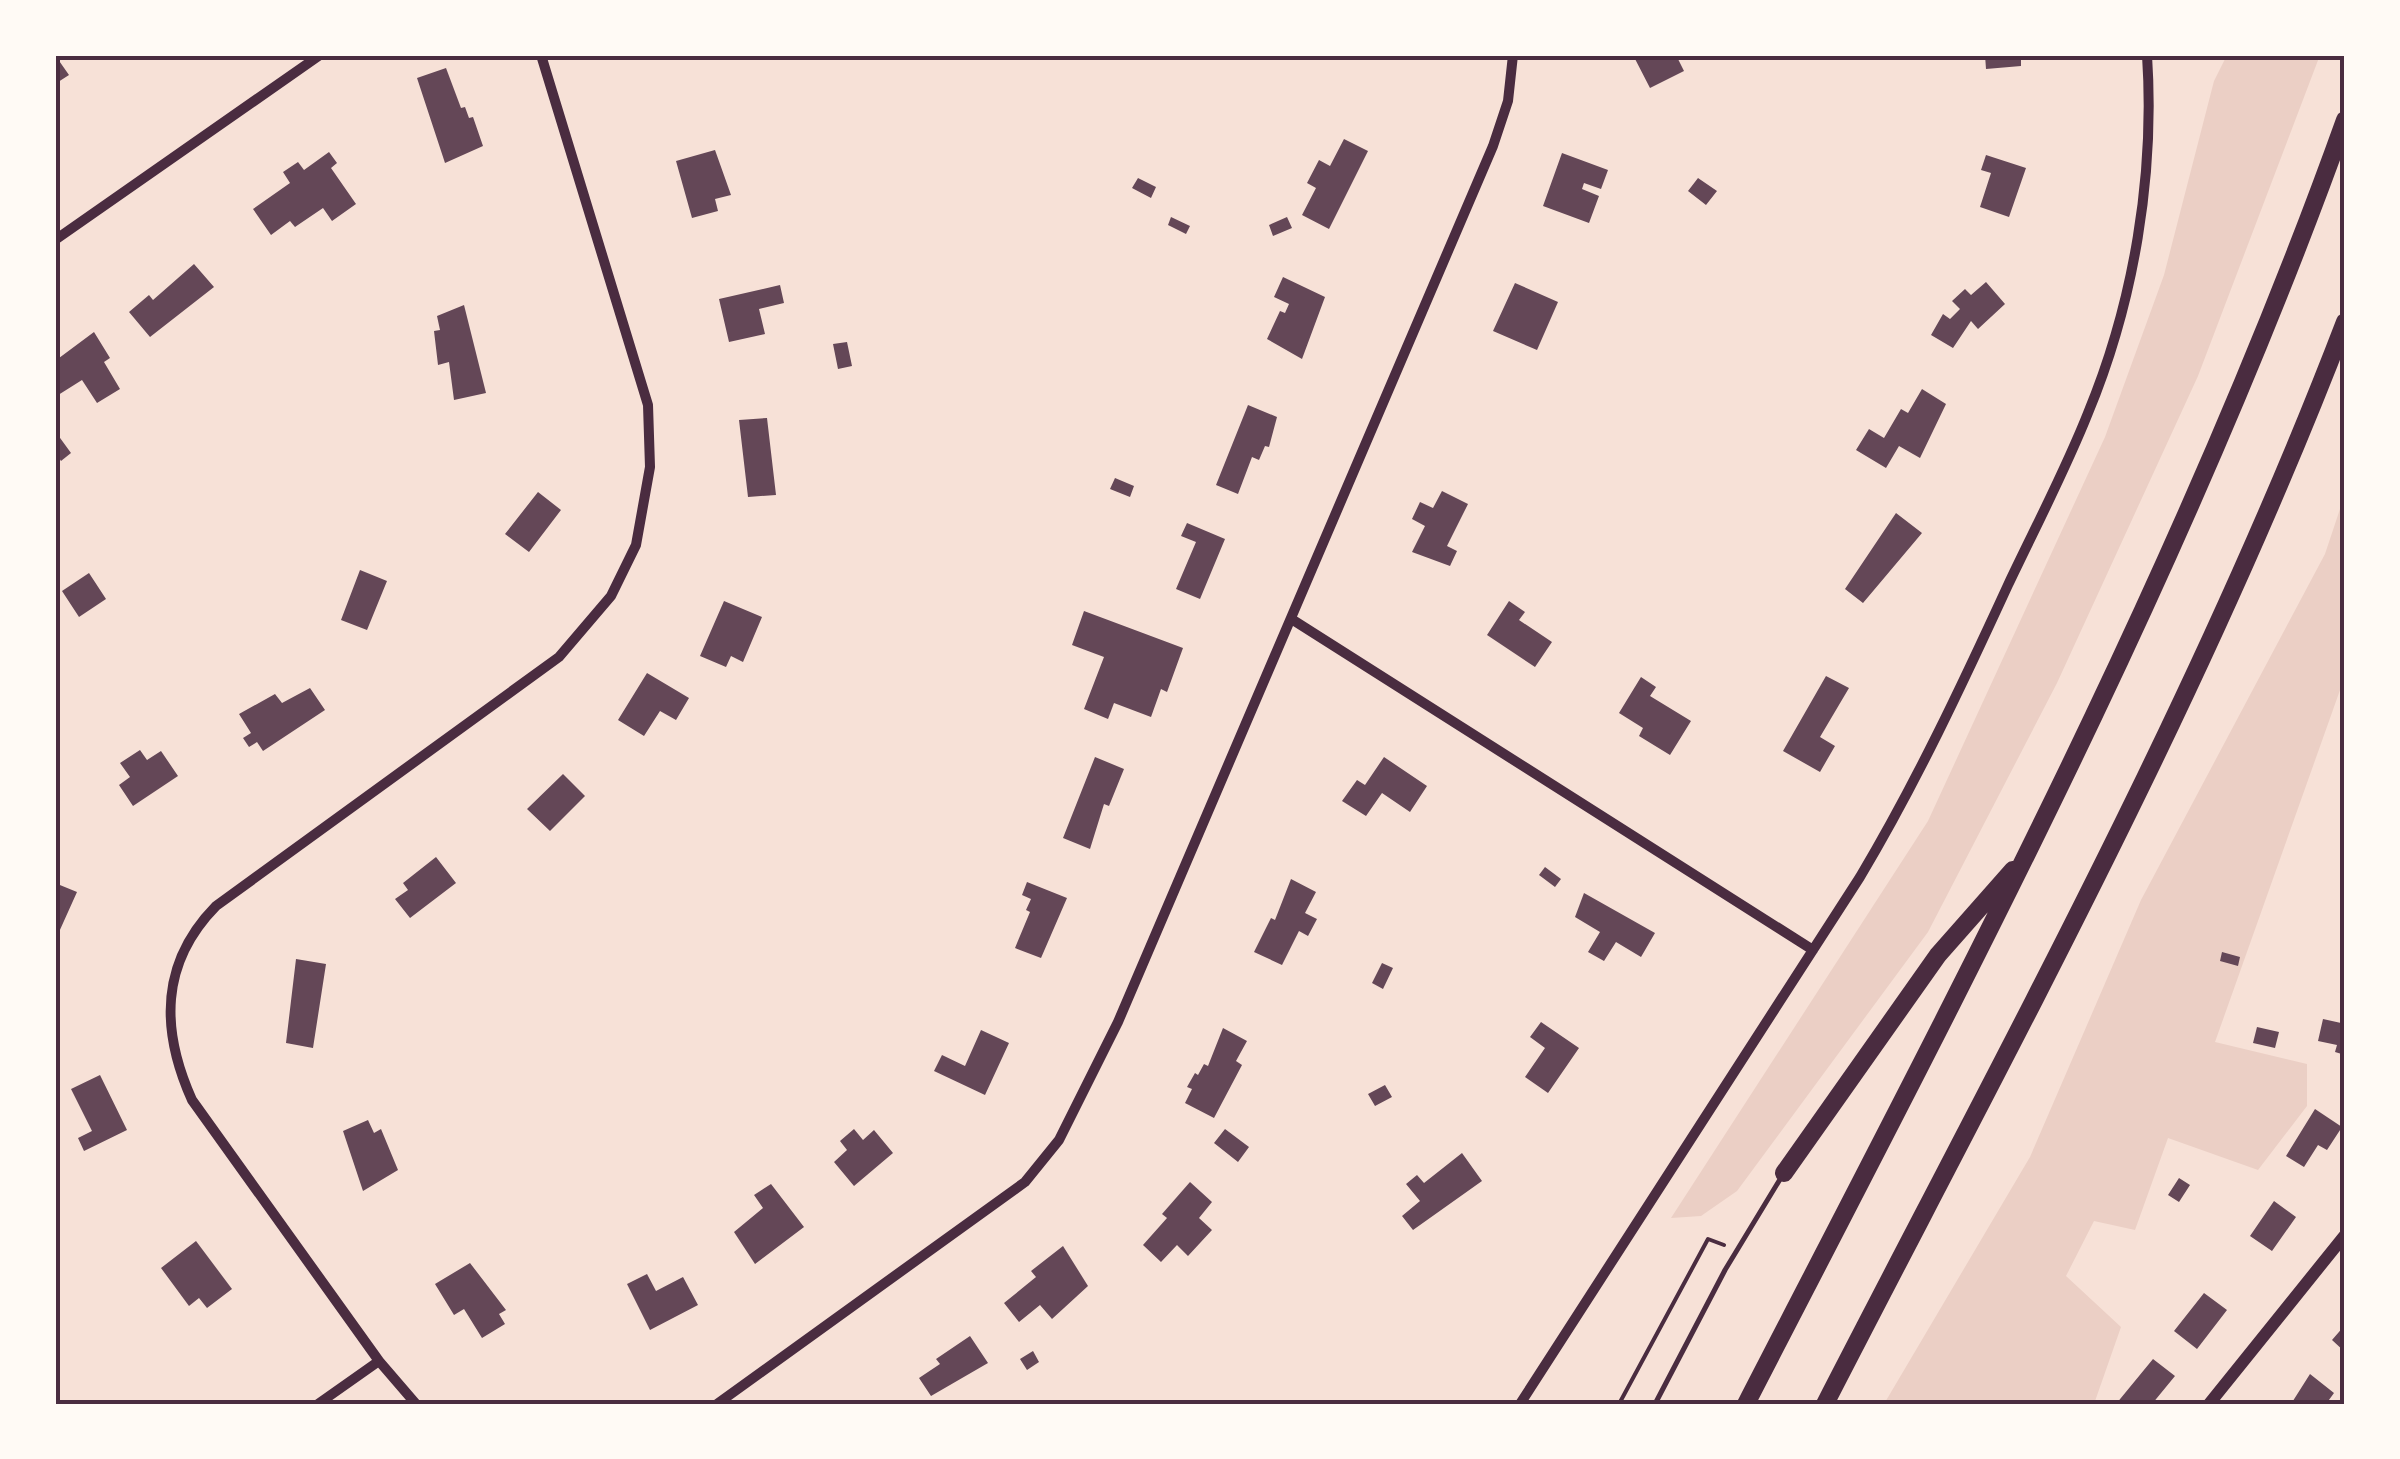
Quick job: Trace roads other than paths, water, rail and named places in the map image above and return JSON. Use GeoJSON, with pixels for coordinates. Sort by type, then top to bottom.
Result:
{"type":"FeatureCollection","features":[{"type":"Feature","properties":{"kind":"highway"},"geometry":{"type":"LineString","coordinates":[[1746,1404],[2127,653],[2218,448],[2345,120]]}},
{"type":"Feature","properties":{"kind":"highway"},"geometry":{"type":"LineString","coordinates":[[1825,1404],[2161,749],[2302,431],[2345,322]]}},
{"type":"Feature","properties":{"kind":"highway"},"geometry":{"type":"LineString","coordinates":[[1784,1173],[1938,955],[2030,850]]}},
{"type":"Feature","properties":{"kind":"street"},"geometry":{"type":"LineString","coordinates":[[55,240],[320,55]]}},
{"type":"Feature","properties":{"kind":"street"},"geometry":{"type":"LineString","coordinates":[[416,1404],[379,1361],[192,1100],[172,1053],[168,1012],[186,950],[216,906],[559,657],[611,596],[636,545],[650,467],[648,405],[541,55]]}},
{"type":"Feature","properties":{"kind":"street"},"geometry":{"type":"LineString","coordinates":[[717,1404],[1025,1182],[1059,1140],[1118,1022],[1493,146],[1508,101],[1513,55]]}},
{"type":"Feature","properties":{"kind":"street"},"geometry":{"type":"LineString","coordinates":[[1520,1404],[1910,793],[2089,412],[2132,270],[2150,92],[2147,55]]}},
{"type":"Feature","properties":{"kind":"street"},"geometry":{"type":"LineString","coordinates":[[1293,620],[1813,950]]}},
{"type":"Feature","properties":{"kind":"street"},"geometry":{"type":"LineString","coordinates":[[2210,1404],[2343,1244]]}},
{"type":"Feature","properties":{"kind":"street"},"geometry":{"type":"LineString","coordinates":[[318,1404],[379,1361]]}},
{"type":"Feature","properties":{"kind":"lane"},"geometry":{"type":"LineString","coordinates":[[1655,1404],[1784,1173]]}}]}
